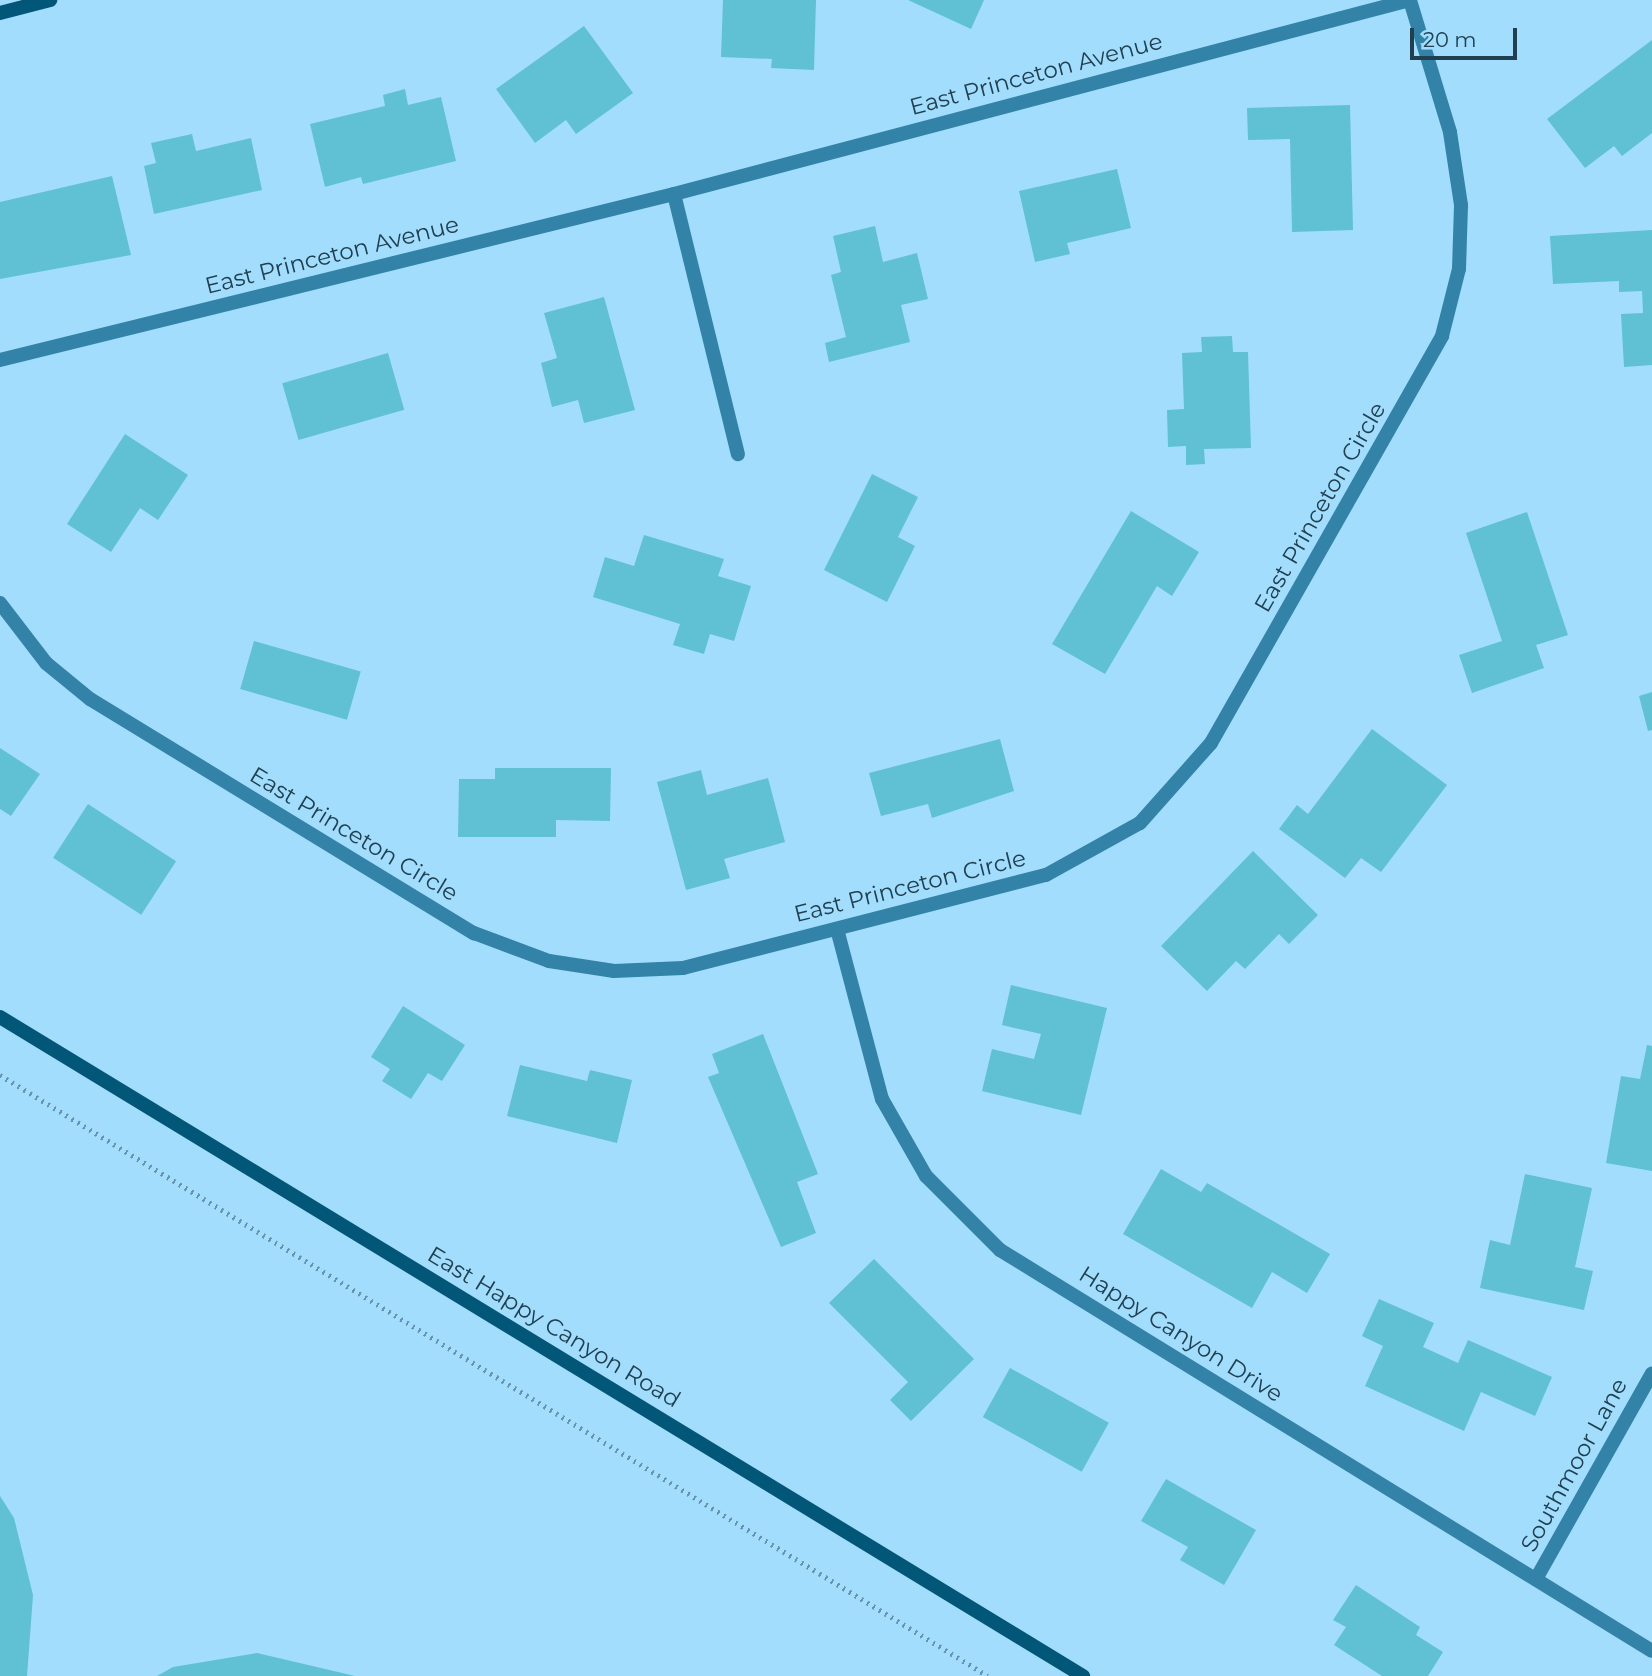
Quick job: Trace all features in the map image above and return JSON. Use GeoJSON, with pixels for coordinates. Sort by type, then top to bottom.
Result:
{"type":"FeatureCollection","features":[{"type":"Feature","properties":{"kind":"street"},"geometry":{"type":"LineString","coordinates":[[0,13],[50,0]]}},
{"type":"Feature","properties":{"kind":"street","name":"East Princeton Avenue"},"geometry":{"type":"LineString","coordinates":[[0,360],[674,194],[1410,0]]}},
{"type":"Feature","properties":{"kind":"street","name":"East Princeton Circle"},"geometry":{"type":"LineString","coordinates":[[0,603],[46,663],[90,699],[474,933],[521,953],[614,971],[655,971],[1004,888],[1109,844],[1172,794],[1211,743],[1442,336],[1459,269],[1461,205],[1450,132],[1410,0]]}},
{"type":"Feature","properties":{"kind":"street"},"geometry":{"type":"LineString","coordinates":[[674,194],[737,454]]}},
{"type":"Feature","properties":{"kind":"street","name":"Happy Canyon Drive"},"geometry":{"type":"LineString","coordinates":[[837,929],[882,1098],[926,1176],[960,1213],[1000,1250],[1652,1651]]}},
{"type":"Feature","properties":{"kind":"street","name":"East Happy Canyon Road"},"geometry":{"type":"LineString","coordinates":[[0,1017],[1083,1676]]}},
{"type":"Feature","properties":{"kind":"street","name":"Southmoor Lane"},"geometry":{"type":"LineString","coordinates":[[1536,1579],[1652,1373]]}},
{"type":"Feature","properties":{"kind":"path"},"geometry":{"type":"LineString","coordinates":[[0,1075],[988,1676]]}},
{"type":"Feature","properties":{"kind":"building"},"geometry":{"type":"Polygon","coordinates":[[[723,0],[816,0],[814,70],[771,68],[772,59],[721,57],[723,0]]]}},
{"type":"Feature","properties":{"kind":"building"},"geometry":{"type":"Polygon","coordinates":[[[908,0],[984,0],[971,29],[908,0]]]}},
{"type":"Feature","properties":{"kind":"building"},"geometry":{"type":"Polygon","coordinates":[[[584,26],[633,93],[576,134],[566,120],[535,143],[496,89],[584,26]]]}},
{"type":"Feature","properties":{"kind":"building"},"geometry":{"type":"Polygon","coordinates":[[[1652,40],[1652,133],[1622,156],[1614,146],[1585,168],[1547,119],[1652,40]]]}},
{"type":"Feature","properties":{"kind":"building"},"geometry":{"type":"Polygon","coordinates":[[[405,89],[408,105],[441,97],[456,161],[363,184],[361,177],[325,187],[310,124],[385,106],[383,95],[405,89]]]}},
{"type":"Feature","properties":{"kind":"building"},"geometry":{"type":"Polygon","coordinates":[[[1350,105],[1353,230],[1292,232],[1290,139],[1248,140],[1247,108],[1350,105]]]}},
{"type":"Feature","properties":{"kind":"building"},"geometry":{"type":"Polygon","coordinates":[[[192,134],[196,151],[251,138],[262,190],[154,214],[144,166],[156,163],[151,143],[192,134]]]}},
{"type":"Feature","properties":{"kind":"building"},"geometry":{"type":"Polygon","coordinates":[[[1117,169],[1131,228],[1067,243],[1070,254],[1035,262],[1019,191],[1117,169]]]}},
{"type":"Feature","properties":{"kind":"building"},"geometry":{"type":"Polygon","coordinates":[[[112,176],[131,255],[0,279],[0,202],[112,176]]]}},
{"type":"Feature","properties":{"kind":"building"},"geometry":{"type":"Polygon","coordinates":[[[875,226],[883,262],[917,253],[928,299],[901,305],[910,342],[829,362],[825,343],[846,337],[831,275],[841,272],[833,236],[875,226]]]}},
{"type":"Feature","properties":{"kind":"building"},"geometry":{"type":"Polygon","coordinates":[[[1652,230],[1652,365],[1624,367],[1621,314],[1643,313],[1642,291],[1619,292],[1619,281],[1553,284],[1550,236],[1652,230]]]}},
{"type":"Feature","properties":{"kind":"building"},"geometry":{"type":"Polygon","coordinates":[[[604,297],[635,410],[584,423],[578,400],[552,407],[541,363],[557,358],[544,313],[604,297]]]}},
{"type":"Feature","properties":{"kind":"building"},"geometry":{"type":"Polygon","coordinates":[[[1232,336],[1233,352],[1248,352],[1251,448],[1204,449],[1205,464],[1186,465],[1186,446],[1168,447],[1167,410],[1184,409],[1182,353],[1202,352],[1201,337],[1232,336]]]}},
{"type":"Feature","properties":{"kind":"building"},"geometry":{"type":"Polygon","coordinates":[[[388,353],[404,410],[299,440],[282,383],[388,353]]]}},
{"type":"Feature","properties":{"kind":"building"},"geometry":{"type":"Polygon","coordinates":[[[125,434],[188,475],[158,520],[140,508],[111,552],[67,524],[125,434]]]}},
{"type":"Feature","properties":{"kind":"building"},"geometry":{"type":"Polygon","coordinates":[[[872,474],[918,497],[898,537],[915,546],[887,602],[824,570],[872,474]]]}},
{"type":"Feature","properties":{"kind":"building"},"geometry":{"type":"Polygon","coordinates":[[[1131,511],[1199,552],[1172,596],[1157,586],[1105,674],[1052,644],[1131,511]]]}},
{"type":"Feature","properties":{"kind":"building"},"geometry":{"type":"Polygon","coordinates":[[[1527,512],[1568,635],[1536,645],[1544,668],[1472,693],[1459,655],[1502,641],[1466,533],[1527,512]]]}},
{"type":"Feature","properties":{"kind":"building"},"geometry":{"type":"Polygon","coordinates":[[[644,535],[724,559],[718,576],[751,586],[734,641],[710,634],[704,654],[673,645],[680,624],[593,597],[605,557],[634,566],[644,535]]]}},
{"type":"Feature","properties":{"kind":"building"},"geometry":{"type":"Polygon","coordinates":[[[254,641],[361,672],[347,720],[240,689],[254,641]]]}},
{"type":"Feature","properties":{"kind":"building"},"geometry":{"type":"Polygon","coordinates":[[[1652,692],[1652,730],[1648,731],[1639,696],[1652,692]]]}},
{"type":"Feature","properties":{"kind":"building"},"geometry":{"type":"Polygon","coordinates":[[[1372,729],[1447,785],[1381,872],[1361,858],[1345,878],[1279,829],[1297,805],[1308,814],[1372,729]]]}},
{"type":"Feature","properties":{"kind":"building"},"geometry":{"type":"Polygon","coordinates":[[[1000,739],[1014,791],[932,818],[928,804],[881,816],[869,773],[1000,739]]]}},
{"type":"Feature","properties":{"kind":"building"},"geometry":{"type":"Polygon","coordinates":[[[0,748],[40,774],[11,816],[0,809],[0,748]]]}},
{"type":"Feature","properties":{"kind":"building"},"geometry":{"type":"Polygon","coordinates":[[[495,768],[611,768],[610,821],[556,820],[556,837],[458,837],[459,779],[495,779],[495,768]]]}},
{"type":"Feature","properties":{"kind":"building"},"geometry":{"type":"Polygon","coordinates":[[[701,770],[707,795],[768,778],[785,842],[724,859],[730,878],[686,890],[657,782],[701,770]]]}},
{"type":"Feature","properties":{"kind":"building"},"geometry":{"type":"Polygon","coordinates":[[[88,804],[176,861],[141,915],[53,858],[88,804]]]}},
{"type":"Feature","properties":{"kind":"building"},"geometry":{"type":"Polygon","coordinates":[[[1253,851],[1318,915],[1289,944],[1279,934],[1245,969],[1236,961],[1207,991],[1161,946],[1253,851]]]}},
{"type":"Feature","properties":{"kind":"building"},"geometry":{"type":"Polygon","coordinates":[[[1011,985],[1107,1008],[1081,1115],[982,1091],[992,1049],[1034,1059],[1041,1034],[1002,1025],[1011,985]]]}},
{"type":"Feature","properties":{"kind":"building"},"geometry":{"type":"Polygon","coordinates":[[[403,1006],[465,1045],[442,1081],[428,1073],[411,1099],[382,1081],[390,1069],[371,1057],[403,1006]]]}},
{"type":"Feature","properties":{"kind":"building"},"geometry":{"type":"Polygon","coordinates":[[[763,1034],[818,1174],[797,1182],[816,1233],[781,1247],[708,1077],[719,1073],[712,1054],[763,1034]]]}},
{"type":"Feature","properties":{"kind":"building"},"geometry":{"type":"Polygon","coordinates":[[[1647,1045],[1652,1046],[1652,1171],[1606,1163],[1621,1076],[1640,1079],[1647,1045]]]}},
{"type":"Feature","properties":{"kind":"building"},"geometry":{"type":"Polygon","coordinates":[[[520,1065],[587,1081],[590,1070],[632,1080],[617,1143],[507,1116],[520,1065]]]}},
{"type":"Feature","properties":{"kind":"building"},"geometry":{"type":"Polygon","coordinates":[[[1161,1169],[1201,1192],[1207,1183],[1330,1254],[1307,1293],[1272,1272],[1252,1308],[1123,1234],[1161,1169]]]}},
{"type":"Feature","properties":{"kind":"building"},"geometry":{"type":"Polygon","coordinates":[[[1525,1174],[1592,1188],[1575,1267],[1593,1271],[1584,1310],[1480,1288],[1490,1240],[1510,1245],[1525,1174]]]}},
{"type":"Feature","properties":{"kind":"building"},"geometry":{"type":"Polygon","coordinates":[[[874,1259],[974,1359],[911,1421],[890,1400],[908,1382],[829,1303],[874,1259]]]}},
{"type":"Feature","properties":{"kind":"building"},"geometry":{"type":"Polygon","coordinates":[[[1379,1299],[1434,1323],[1423,1347],[1458,1363],[1468,1340],[1552,1377],[1535,1416],[1481,1392],[1464,1431],[1365,1386],[1383,1346],[1362,1336],[1379,1299]]]}},
{"type":"Feature","properties":{"kind":"building"},"geometry":{"type":"Polygon","coordinates":[[[1010,1368],[1109,1423],[1082,1472],[983,1417],[1010,1368]]]}},
{"type":"Feature","properties":{"kind":"building"},"geometry":{"type":"Polygon","coordinates":[[[1166,1479],[1256,1530],[1224,1585],[1180,1560],[1188,1547],[1141,1521],[1166,1479]]]}},
{"type":"Feature","properties":{"kind":"building"},"geometry":{"type":"Polygon","coordinates":[[[0,1496],[14,1518],[33,1595],[27,1676],[0,1676],[0,1496]]]}},
{"type":"Feature","properties":{"kind":"building"},"geometry":{"type":"Polygon","coordinates":[[[1356,1585],[1420,1627],[1416,1635],[1443,1652],[1428,1676],[1382,1676],[1334,1645],[1346,1627],[1333,1620],[1356,1585]]]}},
{"type":"Feature","properties":{"kind":"building"},"geometry":{"type":"Polygon","coordinates":[[[257,1653],[355,1676],[157,1676],[173,1667],[257,1653]]]}}]}
